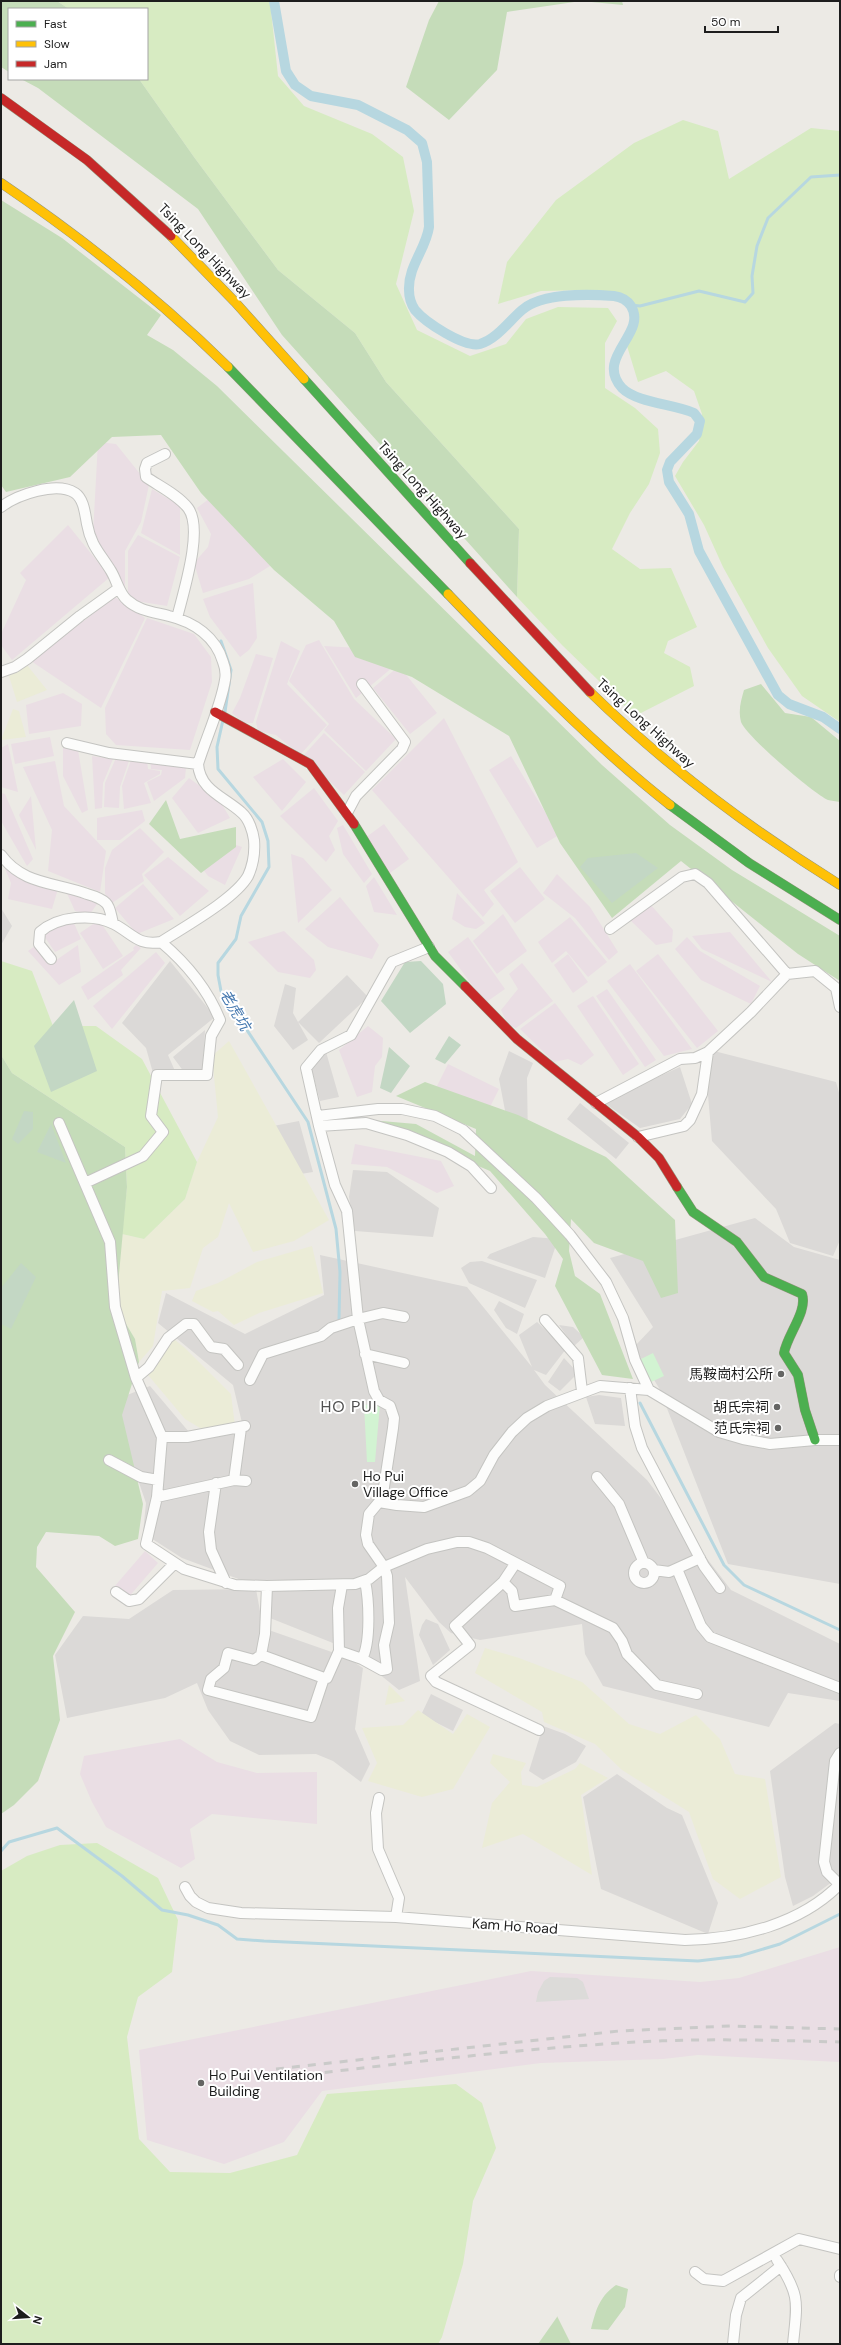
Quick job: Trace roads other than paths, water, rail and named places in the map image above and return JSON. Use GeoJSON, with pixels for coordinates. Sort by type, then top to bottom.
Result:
{"type":"FeatureCollection","features":[{"type":"Feature","properties":{"kind":"main road","name":"Tsing Long Highway"},"geometry":{"type":"LineString","coordinates":[[1,98],[57,136],[97,167],[177,240],[530,630],[622,723],[713,799],[773,842],[840,885]]}},
{"type":"Feature","properties":{"kind":"main road"},"geometry":{"type":"LineString","coordinates":[[2,183],[43,211],[135,282],[202,341],[531,678],[609,753],[676,809],[736,854],[840,920]]}},
{"type":"Feature","properties":{"kind":"main road"},"geometry":{"type":"LineString","coordinates":[[217,713],[310,764],[347,813],[435,956],[517,1040],[638,1137],[662,1162],[692,1212],[737,1242],[764,1277],[804,1295],[798,1319],[785,1344],[784,1353],[798,1375],[805,1410],[815,1440]]}},
{"type":"Feature","properties":{"kind":"street"},"geometry":{"type":"LineString","coordinates":[[165,454],[147,463],[145,469],[146,477],[182,502],[189,509],[193,528],[193,544],[177,618]]}},
{"type":"Feature","properties":{"kind":"street"},"geometry":{"type":"LineString","coordinates":[[1,507],[19,497],[45,489],[68,490],[76,494],[82,505],[92,545],[111,571],[119,588],[127,600],[140,609],[177,618],[195,626],[215,641],[223,662],[226,679],[217,713],[198,764],[199,774],[204,785],[244,814],[253,832],[255,852],[248,876],[230,896],[161,942],[150,944],[138,941],[113,924],[92,919],[69,919],[56,922],[43,929],[38,936],[39,944],[51,959]]}},
{"type":"Feature","properties":{"kind":"street"},"geometry":{"type":"LineString","coordinates":[[3,668],[15,667],[27,659],[80,616],[119,588]]}},
{"type":"Feature","properties":{"kind":"street"},"geometry":{"type":"LineString","coordinates":[[347,813],[356,796],[402,750],[406,742],[362,684]]}},
{"type":"Feature","properties":{"kind":"street"},"geometry":{"type":"LineString","coordinates":[[66,743],[109,753],[198,764]]}},
{"type":"Feature","properties":{"kind":"street"},"geometry":{"type":"LineString","coordinates":[[1,855],[17,872],[30,879],[77,890],[101,899],[108,904],[113,924]]}},
{"type":"Feature","properties":{"kind":"street"},"geometry":{"type":"LineString","coordinates":[[610,929],[682,877],[695,874],[708,883],[787,974]]}},
{"type":"Feature","properties":{"kind":"street"},"geometry":{"type":"LineString","coordinates":[[85,1183],[143,1156],[163,1132],[151,1116],[157,1075],[207,1076],[211,1036],[220,1020],[200,983],[174,953],[161,942]]}},
{"type":"Feature","properties":{"kind":"street"},"geometry":{"type":"LineString","coordinates":[[339,1650],[362,1659],[382,1670],[387,1669],[384,1645],[389,1623],[387,1576],[384,1567],[366,1539],[369,1514],[379,1502],[384,1487],[394,1418],[390,1406],[376,1396],[365,1354],[358,1319],[347,1211],[336,1185],[319,1126],[318,1116],[306,1068],[321,1050],[351,1035],[392,962],[429,947]]}},
{"type":"Feature","properties":{"kind":"street"},"geometry":{"type":"LineString","coordinates":[[596,1104],[680,1058],[695,1058],[708,1052],[751,1012],[787,974],[815,971],[836,988],[840,1007]]}},
{"type":"Feature","properties":{"kind":"street"},"geometry":{"type":"LineString","coordinates":[[638,1137],[684,1126],[690,1120],[702,1094],[708,1052]]}},
{"type":"Feature","properties":{"kind":"street"},"geometry":{"type":"LineString","coordinates":[[318,1116],[378,1109],[402,1109],[435,1116],[463,1130],[536,1198],[570,1235],[606,1282],[623,1318],[635,1360],[649,1390]]}},
{"type":"Feature","properties":{"kind":"street"},"geometry":{"type":"LineString","coordinates":[[59,1123],[110,1242],[115,1307],[136,1378],[162,1437],[157,1497],[146,1544],[174,1564],[226,1583],[267,1586],[342,1584],[365,1581],[384,1567],[427,1549],[457,1542],[476,1544],[560,1586],[555,1600]]}},
{"type":"Feature","properties":{"kind":"street"},"geometry":{"type":"LineString","coordinates":[[319,1126],[366,1123],[407,1135],[448,1152],[471,1166],[491,1188]]}},
{"type":"Feature","properties":{"kind":"street"},"geometry":{"type":"LineString","coordinates":[[250,1380],[263,1354],[321,1336],[331,1328],[358,1319],[383,1313],[404,1317]]}},
{"type":"Feature","properties":{"kind":"street"},"geometry":{"type":"LineString","coordinates":[[545,1320],[578,1358],[582,1391]]}},
{"type":"Feature","properties":{"kind":"street"},"geometry":{"type":"LineString","coordinates":[[136,1378],[149,1367],[168,1338],[186,1324],[194,1324],[211,1347],[224,1349],[238,1365]]}},
{"type":"Feature","properties":{"kind":"street"},"geometry":{"type":"LineString","coordinates":[[365,1354],[404,1363]]}},
{"type":"Feature","properties":{"kind":"street"},"geometry":{"type":"LineString","coordinates":[[379,1502],[397,1506],[424,1507],[468,1491],[480,1481],[494,1455],[521,1423],[541,1408],[582,1391],[600,1386],[649,1390],[712,1428],[732,1437],[770,1444],[815,1440],[840,1440]]}},
{"type":"Feature","properties":{"kind":"street"},"geometry":{"type":"LineString","coordinates":[[630,1388],[635,1426],[642,1448],[700,1558],[720,1588]]}},
{"type":"Feature","properties":{"kind":"street"},"geometry":{"type":"LineString","coordinates":[[162,1437],[188,1437],[243,1427],[234,1480]]}},
{"type":"Feature","properties":{"kind":"street"},"geometry":{"type":"LineString","coordinates":[[109,1460],[141,1477],[158,1480]]}},
{"type":"Feature","properties":{"kind":"street"},"geometry":{"type":"LineString","coordinates":[[597,1477],[611,1492],[625,1516],[644,1563]]}},
{"type":"Feature","properties":{"kind":"street"},"geometry":{"type":"LineString","coordinates":[[157,1497],[216,1483],[234,1480],[246,1481]]}},
{"type":"Feature","properties":{"kind":"street"},"geometry":{"type":"LineString","coordinates":[[216,1483],[209,1532],[211,1550],[226,1583]]}},
{"type":"Feature","properties":{"kind":"street"},"geometry":{"type":"LineString","coordinates":[[654,1570],[669,1572],[700,1558]]}},
{"type":"Feature","properties":{"kind":"street"},"geometry":{"type":"LineString","coordinates":[[644,1563],[650,1565],[654,1570],[654,1576],[650,1581],[644,1583],[638,1581],[634,1576],[638,1565],[644,1563]]}},
{"type":"Feature","properties":{"kind":"street"},"geometry":{"type":"LineString","coordinates":[[116,1592],[129,1601],[138,1599],[174,1564]]}},
{"type":"Feature","properties":{"kind":"street"},"geometry":{"type":"LineString","coordinates":[[515,1564],[503,1582],[455,1626],[470,1645],[431,1676],[436,1682],[539,1730]]}},
{"type":"Feature","properties":{"kind":"street"},"geometry":{"type":"LineString","coordinates":[[677,1569],[701,1626],[710,1637],[840,1688]]}},
{"type":"Feature","properties":{"kind":"street"},"geometry":{"type":"LineString","coordinates":[[362,1659],[366,1649],[368,1594],[365,1581]]}},
{"type":"Feature","properties":{"kind":"street"},"geometry":{"type":"LineString","coordinates":[[503,1582],[512,1591],[515,1606],[555,1600],[613,1628],[622,1641],[627,1654],[657,1685],[697,1694]]}},
{"type":"Feature","properties":{"kind":"street"},"geometry":{"type":"LineString","coordinates":[[267,1586],[265,1634],[261,1655],[254,1660],[228,1653],[224,1668],[211,1679],[208,1690],[311,1718],[324,1678],[327,1678],[339,1650],[338,1608],[342,1584]]}},
{"type":"Feature","properties":{"kind":"street"},"geometry":{"type":"LineString","coordinates":[[261,1655],[324,1678]]}},
{"type":"Feature","properties":{"kind":"street"},"geometry":{"type":"LineString","coordinates":[[840,1753],[835,1761],[824,1862],[827,1872],[840,1884]]}},
{"type":"Feature","properties":{"kind":"street"},"geometry":{"type":"LineString","coordinates":[[379,1798],[376,1813],[378,1849],[399,1898],[396,1917]]}},
{"type":"Feature","properties":{"kind":"street","name":"Kam Ho Road"},"geometry":{"type":"LineString","coordinates":[[186,1887],[190,1896],[196,1902],[222,1910],[259,1914],[396,1917],[668,1939],[710,1940],[738,1935],[766,1927],[808,1911],[828,1896],[840,1884]]}},
{"type":"Feature","properties":{"kind":"street"},"geometry":{"type":"LineString","coordinates":[[695,2272],[704,2279],[723,2281],[799,2239],[840,2249]]}},
{"type":"Feature","properties":{"kind":"street"},"geometry":{"type":"LineString","coordinates":[[773,2254],[791,2281],[797,2300],[793,2344]]}},
{"type":"Feature","properties":{"kind":"street"},"geometry":{"type":"LineString","coordinates":[[733,2344],[736,2315],[741,2298],[781,2266]]}},
{"type":"Feature","properties":{"kind":"waterway"},"geometry":{"type":"LineString","coordinates":[[274,1],[286,71],[295,85],[311,96],[358,105],[407,130],[422,143],[427,162],[429,227],[411,273],[409,290],[412,305],[415,310],[427,321],[445,333],[464,342],[480,344],[498,334],[522,310],[541,300],[566,296],[603,295],[619,297],[626,300],[631,306],[634,316],[633,326],[617,356],[614,366],[615,377],[622,388],[629,393],[646,400],[694,413],[700,421],[697,434],[670,462],[667,470],[669,482],[689,514],[699,551],[778,695],[789,704],[823,717],[840,729]]}},
{"type":"Feature","properties":{"kind":"waterway"},"geometry":{"type":"LineString","coordinates":[[631,305],[640,306],[699,291],[745,302],[753,293],[752,276],[757,246],[768,218],[811,177],[840,175]]}},
{"type":"Feature","properties":{"kind":"waterway","name":"老虎坑"},"geometry":{"type":"LineString","coordinates":[[221,641],[231,670],[225,712]]}},
{"type":"Feature","properties":{"kind":"waterway","name":"老虎坑"},"geometry":{"type":"LineString","coordinates":[[223,720],[217,747],[218,769],[262,822],[268,841],[269,867],[241,916],[236,939],[218,963],[218,975],[221,991],[308,1122],[336,1229],[340,1272],[339,1320]]}},
{"type":"Feature","properties":{"kind":"waterway"},"geometry":{"type":"LineString","coordinates":[[640,1403],[724,1565],[744,1585],[840,1630]]}},
{"type":"Feature","properties":{"kind":"waterway"},"geometry":{"type":"LineString","coordinates":[[1,1851],[9,1842],[57,1828],[122,1876],[162,1910],[188,1915],[218,1925],[237,1939],[698,1961],[740,1956],[780,1944],[840,1914]]}},
{"type":"Feature","properties":{"kind":"railway"},"geometry":{"type":"LineString","coordinates":[[276,2069],[619,2031],[730,2026],[840,2029]]}},
{"type":"Feature","properties":{"kind":"railway"},"geometry":{"type":"LineString","coordinates":[[277,2078],[491,2054],[647,2041],[757,2040],[840,2042]]}},
{"type":"Feature","properties":{"kind":"place","name":"馬鞍崗村公所"},"geometry":{"type":"Point","coordinates":[781,1374]}},
{"type":"Feature","properties":{"kind":"place","name":"胡氏宗祠"},"geometry":{"type":"Point","coordinates":[777,1407]}},
{"type":"Feature","properties":{"kind":"place","name":"范氏宗祠"},"geometry":{"type":"Point","coordinates":[778,1428]}},
{"type":"Feature","properties":{"kind":"place","name":"Ho Pui Village Office"},"geometry":{"type":"Point","coordinates":[355,1484]}},
{"type":"Feature","properties":{"kind":"place","name":"Ho Pui Ventilation Building"},"geometry":{"type":"Point","coordinates":[201,2083]}},
{"type":"Feature","properties":{"kind":"district","name":"HO PUI"},"geometry":{"type":"Point","coordinates":[349,1406]}}]}
